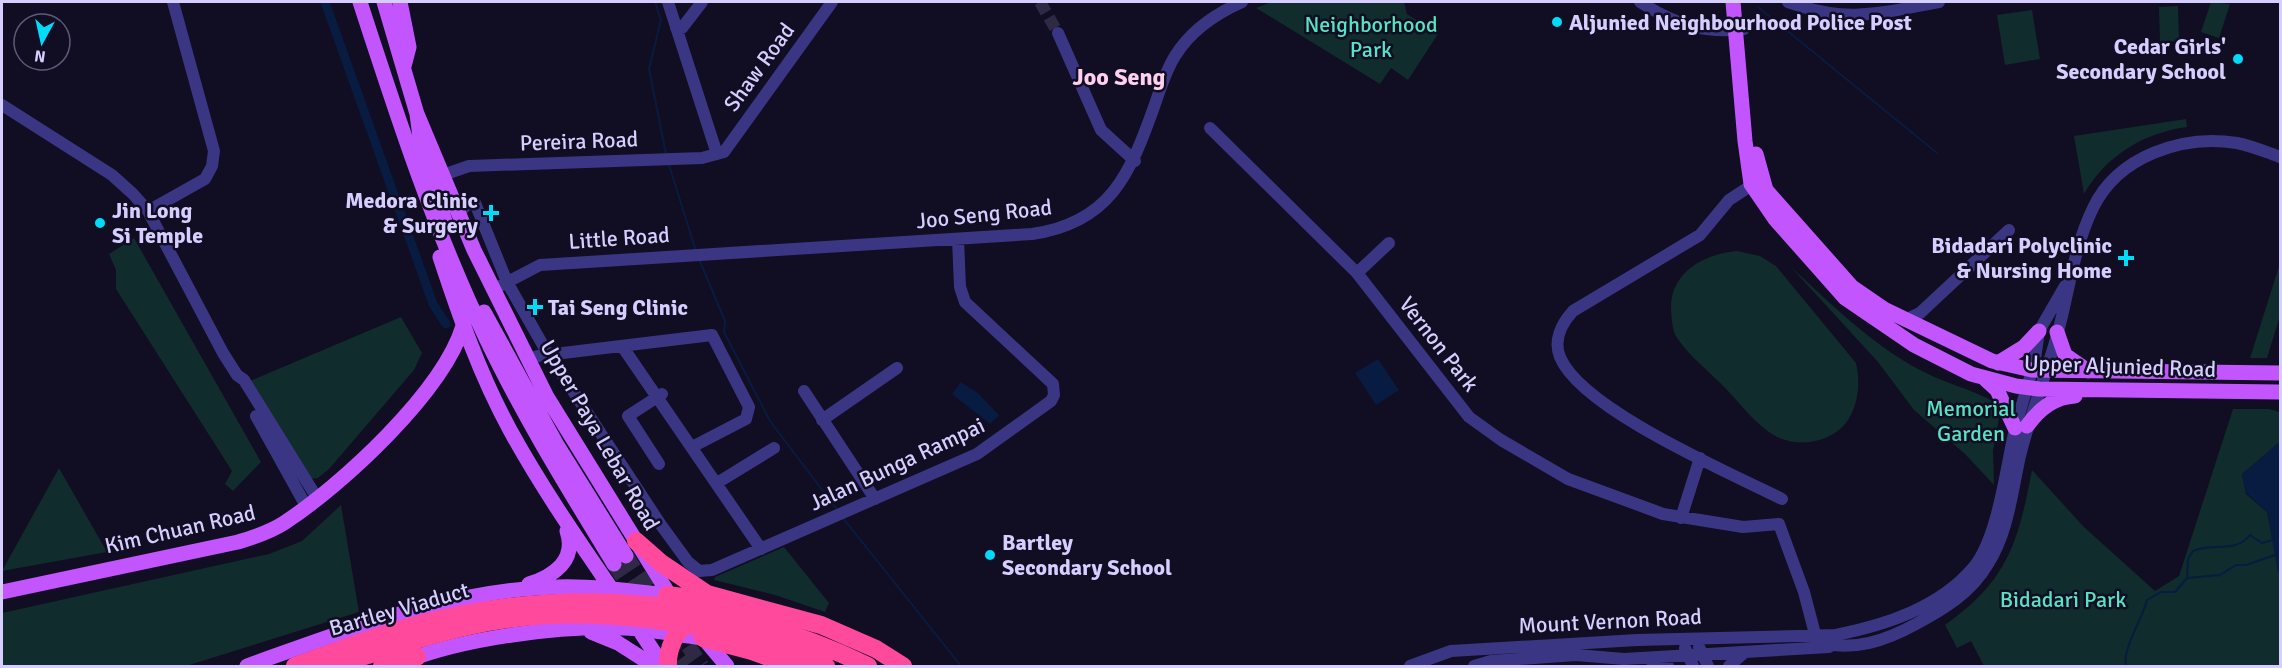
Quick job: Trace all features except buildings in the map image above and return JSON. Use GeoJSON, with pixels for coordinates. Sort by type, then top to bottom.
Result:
{"type":"FeatureCollection","features":[{"type":"Feature","properties":{"kind":"highway"},"geometry":{"type":"LineString","coordinates":[[625,553],[688,582],[707,594],[738,604]]}},
{"type":"Feature","properties":{"kind":"highway"},"geometry":{"type":"LineString","coordinates":[[667,595],[738,604],[821,625],[876,649],[903,666]]}},
{"type":"Feature","properties":{"kind":"highway","name":"Bartley Viaduct"},"geometry":{"type":"LineString","coordinates":[[295,666],[396,631],[451,616],[512,606],[597,601],[665,606],[731,618],[800,638],[868,666]]}},
{"type":"Feature","properties":{"kind":"highway"},"geometry":{"type":"LineString","coordinates":[[668,666],[668,658],[682,628],[711,610],[738,604]]}},
{"type":"Feature","properties":{"kind":"highway"},"geometry":{"type":"LineString","coordinates":[[752,651],[736,633],[741,615],[766,610]]}},
{"type":"Feature","properties":{"kind":"highway","name":"Bartley Viaduct"},"geometry":{"type":"LineString","coordinates":[[334,666],[470,625],[564,616],[612,616],[688,627],[766,646],[826,666]]}},
{"type":"Feature","properties":{"kind":"highway"},"geometry":{"type":"LineString","coordinates":[[709,645],[752,651],[792,666]]}},
{"type":"Feature","properties":{"kind":"highway"},"geometry":{"type":"LineString","coordinates":[[382,666],[417,657]]}},
{"type":"Feature","properties":{"kind":"main road","name":"Upper Paya Lebar Road"},"geometry":{"type":"LineString","coordinates":[[360,2],[428,204],[486,338],[519,404],[625,553],[667,595],[682,628]]}},
{"type":"Feature","properties":{"kind":"main road","name":"Upper Paya Lebar Road"},"geometry":{"type":"LineString","coordinates":[[384,2],[417,114],[459,212],[500,286],[528,359],[571,437],[625,553]]}},
{"type":"Feature","properties":{"kind":"main road"},"geometry":{"type":"LineString","coordinates":[[400,2],[409,47],[404,68]]}},
{"type":"Feature","properties":{"kind":"main road","name":"Upper Aljunied Road"},"geometry":{"type":"LineString","coordinates":[[1733,2],[1740,30]]}},
{"type":"Feature","properties":{"kind":"main road","name":"Upper Aljunied Road"},"geometry":{"type":"LineString","coordinates":[[1742,2],[1740,30],[1745,141],[1757,182],[1775,219],[1845,298],[1925,352],[1983,377],[2033,389],[2280,392]]}},
{"type":"Feature","properties":{"kind":"main road","name":"Upper Paya Lebar Road"},"geometry":{"type":"LineString","coordinates":[[417,114],[422,152],[472,288],[557,445],[625,553]]}},
{"type":"Feature","properties":{"kind":"main road","name":"Upper Aljunied Road"},"geometry":{"type":"LineString","coordinates":[[1757,182],[1852,287],[1865,298],[1925,330],[1998,363],[2038,370],[2280,373]]}},
{"type":"Feature","properties":{"kind":"main road","name":"Upper Paya Lebar Road"},"geometry":{"type":"LineString","coordinates":[[428,204],[432,232],[463,326],[509,429],[609,589],[640,629],[663,666]]}},
{"type":"Feature","properties":{"kind":"main road","name":"Kim Chuan Road"},"geometry":{"type":"LineString","coordinates":[[2,592],[238,542],[268,532],[311,502],[368,455],[413,405],[445,363],[455,348],[463,326]]}},
{"type":"Feature","properties":{"kind":"main road"},"geometry":{"type":"LineString","coordinates":[[1998,363],[2024,346],[2039,331]]}},
{"type":"Feature","properties":{"kind":"main road"},"geometry":{"type":"LineString","coordinates":[[2057,332],[2065,355],[2088,371]]}},
{"type":"Feature","properties":{"kind":"main road"},"geometry":{"type":"LineString","coordinates":[[445,363],[467,363],[484,374]]}},
{"type":"Feature","properties":{"kind":"main road"},"geometry":{"type":"LineString","coordinates":[[1983,377],[1997,390],[2021,427],[2036,413],[2052,403],[2068,396],[2101,390]]}},
{"type":"Feature","properties":{"kind":"main road"},"geometry":{"type":"LineString","coordinates":[[501,593],[540,580],[561,567],[570,547],[569,536],[559,512]]}},
{"type":"Feature","properties":{"kind":"main road"},"geometry":{"type":"LineString","coordinates":[[247,666],[422,607],[501,593],[558,587],[667,595]]}},
{"type":"Feature","properties":{"kind":"main road"},"geometry":{"type":"LineString","coordinates":[[392,666],[417,657],[522,635],[576,629],[682,628],[709,645],[727,666]]}},
{"type":"Feature","properties":{"kind":"main road"},"geometry":{"type":"LineString","coordinates":[[576,629],[601,634],[654,666]]}},
{"type":"Feature","properties":{"kind":"main road"},"geometry":{"type":"LineString","coordinates":[[674,666],[676,648],[709,645]]}},
{"type":"Feature","properties":{"kind":"street"},"geometry":{"type":"LineString","coordinates":[[148,211],[205,179],[210,172],[214,152],[173,2]]}},
{"type":"Feature","properties":{"kind":"street"},"geometry":{"type":"LineString","coordinates":[[668,2],[717,154]]}},
{"type":"Feature","properties":{"kind":"street"},"geometry":{"type":"LineString","coordinates":[[676,28],[682,28],[702,2]]}},
{"type":"Feature","properties":{"kind":"street","name":"Shaw Road"},"geometry":{"type":"LineString","coordinates":[[717,154],[729,145],[832,2]]}},
{"type":"Feature","properties":{"kind":"street","name":"Joo Seng Road"},"geometry":{"type":"LineString","coordinates":[[753,250],[1032,234],[1066,226],[1103,205],[1122,183],[1135,161],[1174,57],[1194,33],[1215,14],[1242,2]]}},
{"type":"Feature","properties":{"kind":"street"},"geometry":{"type":"LineString","coordinates":[[1640,2],[1698,29],[1715,32],[1740,30]]}},
{"type":"Feature","properties":{"kind":"street"},"geometry":{"type":"LineString","coordinates":[[1788,2],[1825,12],[1853,16],[1938,2]]}},
{"type":"Feature","properties":{"kind":"street"},"geometry":{"type":"LineString","coordinates":[[1058,33],[1101,130],[1135,161]]}},
{"type":"Feature","properties":{"kind":"street"},"geometry":{"type":"LineString","coordinates":[[2,105],[112,176],[148,211],[237,375],[244,380],[311,502]]}},
{"type":"Feature","properties":{"kind":"street","name":"Vernon Park"},"geometry":{"type":"LineString","coordinates":[[1210,128],[1357,273],[1469,417],[1501,441],[1568,479],[1621,500],[1682,518],[1743,527],[1779,524],[1804,592],[1815,634]]}},
{"type":"Feature","properties":{"kind":"street"},"geometry":{"type":"LineString","coordinates":[[2021,427],[2038,370],[2057,332],[2067,282],[2094,205],[2114,180],[2138,160],[2171,146],[2211,141],[2238,143],[2280,157]]}},
{"type":"Feature","properties":{"kind":"street","name":"Pereira Road"},"geometry":{"type":"LineString","coordinates":[[443,175],[469,166],[702,158],[717,154]]}},
{"type":"Feature","properties":{"kind":"street"},"geometry":{"type":"LineString","coordinates":[[1757,182],[1729,200],[1700,235],[1573,311],[1563,322],[1559,334],[1559,355],[1565,368],[1618,414],[1782,499]]}},
{"type":"Feature","properties":{"kind":"street"},"geometry":{"type":"LineString","coordinates":[[1905,320],[1920,313],[2009,230]]}},
{"type":"Feature","properties":{"kind":"street","name":"Jalan Bunga Rampai"},"geometry":{"type":"LineString","coordinates":[[699,571],[712,570],[977,454],[1041,409],[1054,395],[1053,384],[965,302],[960,287],[958,239]]}},
{"type":"Feature","properties":{"kind":"street"},"geometry":{"type":"LineString","coordinates":[[1357,273],[1389,243]]}},
{"type":"Feature","properties":{"kind":"street","name":"Little Road"},"geometry":{"type":"LineString","coordinates":[[500,286],[540,265],[753,250]]}},
{"type":"Feature","properties":{"kind":"street"},"geometry":{"type":"LineString","coordinates":[[2038,370],[2039,331],[2050,307],[2067,282]]}},
{"type":"Feature","properties":{"kind":"street","name":"Upper Paya Lebar Road"},"geometry":{"type":"LineString","coordinates":[[500,286],[549,355],[661,525],[688,562],[699,571]]}},
{"type":"Feature","properties":{"kind":"street"},"geometry":{"type":"LineString","coordinates":[[1920,313],[1925,330]]}},
{"type":"Feature","properties":{"kind":"street"},"geometry":{"type":"LineString","coordinates":[[528,359],[708,333],[716,338],[749,407],[746,419],[692,447]]}},
{"type":"Feature","properties":{"kind":"street"},"geometry":{"type":"LineString","coordinates":[[622,346],[659,395],[761,549]]}},
{"type":"Feature","properties":{"kind":"street"},"geometry":{"type":"LineString","coordinates":[[822,420],[897,368]]}},
{"type":"Feature","properties":{"kind":"street"},"geometry":{"type":"LineString","coordinates":[[804,391],[875,499]]}},
{"type":"Feature","properties":{"kind":"street"},"geometry":{"type":"LineString","coordinates":[[659,395],[627,416],[659,464]]}},
{"type":"Feature","properties":{"kind":"street","name":"Mount Vernon Road"},"geometry":{"type":"LineString","coordinates":[[1474,666],[1490,655],[1688,638],[1836,635],[1863,630],[1913,612],[1945,594],[1974,567],[1990,533],[2021,427]]}},
{"type":"Feature","properties":{"kind":"street","name":"Mount Vernon Road"},"geometry":{"type":"LineString","coordinates":[[1410,666],[1451,651],[1490,655],[1642,657],[1836,647],[1875,642],[1944,609],[1976,581],[1997,547],[2010,504],[2021,427]]}},
{"type":"Feature","properties":{"kind":"street"},"geometry":{"type":"LineString","coordinates":[[717,483],[774,448]]}},
{"type":"Feature","properties":{"kind":"street"},"geometry":{"type":"LineString","coordinates":[[1682,518],[1700,458]]}},
{"type":"Feature","properties":{"kind":"street"},"geometry":{"type":"LineString","coordinates":[[1815,634],[1820,643],[1836,647]]}},
{"type":"Feature","properties":{"kind":"street"},"geometry":{"type":"LineString","coordinates":[[1688,638],[1702,654],[1707,666]]}},
{"type":"Feature","properties":{"kind":"street"},"geometry":{"type":"LineString","coordinates":[[1688,638],[1688,654],[1693,666]]}},
{"type":"Feature","properties":{"kind":"street"},"geometry":{"type":"LineString","coordinates":[[1729,666],[1746,652]]}},
{"type":"Feature","properties":{"kind":"street"},"geometry":{"type":"LineString","coordinates":[[1642,657],[1668,666]]}},
{"type":"Feature","properties":{"kind":"green space","name":"Neighborhood Park"},"geometry":{"type":"Polygon","coordinates":[[[1271,2],[1404,2],[1407,14],[1438,34],[1408,80],[1391,68],[1380,84],[1256,8],[1271,2]]]}},
{"type":"Feature","properties":{"kind":"green space"},"geometry":{"type":"Polygon","coordinates":[[[2211,2],[2230,4],[2219,38],[2201,32],[2211,2]]]}},
{"type":"Feature","properties":{"kind":"green space"},"geometry":{"type":"Polygon","coordinates":[[[2178,6],[2179,41],[2160,42],[2159,7],[2178,6]]]}},
{"type":"Feature","properties":{"kind":"green space"},"geometry":{"type":"Polygon","coordinates":[[[2032,10],[2040,59],[2005,65],[1997,15],[2032,10]]]}},
{"type":"Feature","properties":{"kind":"green space"},"geometry":{"type":"Polygon","coordinates":[[[2186,119],[2187,127],[2155,135],[2127,149],[2103,168],[2084,194],[2074,136],[2186,119]]]}},
{"type":"Feature","properties":{"kind":"green space"},"geometry":{"type":"Polygon","coordinates":[[[134,238],[261,462],[233,491],[225,484],[232,471],[116,289],[116,270],[109,254],[134,238]]]}},
{"type":"Feature","properties":{"kind":"green space"},"geometry":{"type":"Polygon","coordinates":[[[1737,251],[1760,256],[1776,266],[1856,363],[1858,387],[1856,403],[1845,424],[1832,435],[1816,441],[1799,442],[1774,435],[1753,418],[1688,352],[1675,335],[1672,325],[1672,298],[1682,276],[1690,268],[1712,256],[1737,251]]]}},
{"type":"Feature","properties":{"kind":"green space"},"geometry":{"type":"Polygon","coordinates":[[[2280,263],[2280,316],[2267,358],[2250,358],[2280,263]]]}},
{"type":"Feature","properties":{"kind":"green space","name":"Memorial Garden"},"geometry":{"type":"Polygon","coordinates":[[[1790,266],[1852,322],[1902,360],[1929,375],[1996,403],[1999,419],[1993,451],[1994,485],[1965,454],[1914,410],[1878,362],[1790,266]]]}},
{"type":"Feature","properties":{"kind":"green space"},"geometry":{"type":"Polygon","coordinates":[[[401,317],[422,353],[414,370],[329,469],[318,478],[311,479],[250,381],[401,317]]]}},
{"type":"Feature","properties":{"kind":"green space","name":"Bidadari Park"},"geometry":{"type":"Polygon","coordinates":[[[2233,409],[2269,409],[2280,412],[2280,443],[2242,474],[2246,494],[2267,512],[2280,574],[2280,666],[1984,666],[1971,641],[1957,648],[1945,625],[1983,592],[2007,558],[2021,519],[2032,470],[2084,527],[2155,591],[2179,576],[2233,409]]]}},
{"type":"Feature","properties":{"kind":"green space"},"geometry":{"type":"Polygon","coordinates":[[[59,468],[107,552],[2,571],[59,468]]]}},
{"type":"Feature","properties":{"kind":"green space"},"geometry":{"type":"Polygon","coordinates":[[[341,505],[359,612],[186,666],[2,666],[2,613],[269,554],[302,541],[341,505]]]}},
{"type":"Feature","properties":{"kind":"green space"},"geometry":{"type":"Polygon","coordinates":[[[784,547],[829,603],[825,612],[775,595],[714,580],[715,577],[784,547]]]}},
{"type":"Feature","properties":{"kind":"water"},"geometry":{"type":"Polygon","coordinates":[[[1378,359],[1399,390],[1376,405],[1355,373],[1378,359]]]}},
{"type":"Feature","properties":{"kind":"water"},"geometry":{"type":"Polygon","coordinates":[[[961,382],[979,394],[999,415],[990,424],[952,394],[961,382]]]}},
{"type":"Feature","properties":{"kind":"water"},"geometry":{"type":"Polygon","coordinates":[[[2280,443],[2280,575],[2267,512],[2246,493],[2242,474],[2280,443]]]}},
{"type":"Feature","properties":{"kind":"waterway"},"geometry":{"type":"LineString","coordinates":[[325,2],[433,304],[446,324]]}},
{"type":"Feature","properties":{"kind":"waterway"},"geometry":{"type":"LineString","coordinates":[[655,2],[661,20],[649,69],[666,154]]}},
{"type":"Feature","properties":{"kind":"waterway"},"geometry":{"type":"LineString","coordinates":[[1758,7],[1937,153]]}},
{"type":"Feature","properties":{"kind":"waterway"},"geometry":{"type":"LineString","coordinates":[[669,165],[696,251]]}},
{"type":"Feature","properties":{"kind":"waterway"},"geometry":{"type":"LineString","coordinates":[[699,259],[725,321],[724,332],[770,421],[838,511]]}},
{"type":"Feature","properties":{"kind":"waterway"},"geometry":{"type":"LineString","coordinates":[[843,518],[961,666]]}},
{"type":"Feature","properties":{"kind":"waterway"},"geometry":{"type":"LineString","coordinates":[[2187,578],[2188,559],[2193,551],[2231,546],[2245,541],[2250,535],[2262,543],[2273,540]]}},
{"type":"Feature","properties":{"kind":"waterway"},"geometry":{"type":"LineString","coordinates":[[2126,666],[2127,651],[2147,600],[2161,592],[2175,592],[2187,578],[2220,575],[2236,565],[2246,565],[2275,555]]}},
{"type":"Feature","properties":{"kind":"tunnel"},"geometry":{"type":"LineString","coordinates":[[1040,2],[1058,33]]}},
{"type":"Feature","properties":{"kind":"tunnel"},"geometry":{"type":"LineString","coordinates":[[626,556],[656,600]]}},
{"type":"Feature","properties":{"kind":"tunnel"},"geometry":{"type":"LineString","coordinates":[[614,564],[637,598]]}},
{"type":"Feature","properties":{"kind":"tunnel"},"geometry":{"type":"LineString","coordinates":[[675,627],[702,666]]}},
{"type":"Feature","properties":{"kind":"tunnel"},"geometry":{"type":"LineString","coordinates":[[667,640],[686,666]]}},
{"type":"Feature","properties":{"kind":"place","name":"Aljunied Neighbourhood Police Post"},"geometry":{"type":"Point","coordinates":[1557,22]}},
{"type":"Feature","properties":{"kind":"place","name":"Cedar Girls' Secondary School"},"geometry":{"type":"Point","coordinates":[2238,59]}},
{"type":"Feature","properties":{"kind":"place","name":"Medora Clinic & Surgery"},"geometry":{"type":"Point","coordinates":[491,213]}},
{"type":"Feature","properties":{"kind":"place","name":"Jin Long Si Temple"},"geometry":{"type":"Point","coordinates":[100,223]}},
{"type":"Feature","properties":{"kind":"place","name":"Bidadari Polyclinic & Nursing Home"},"geometry":{"type":"Point","coordinates":[2126,258]}},
{"type":"Feature","properties":{"kind":"place","name":"Tai Seng Clinic"},"geometry":{"type":"Point","coordinates":[535,307]}},
{"type":"Feature","properties":{"kind":"place","name":"Bartley Secondary School"},"geometry":{"type":"Point","coordinates":[990,555]}},
{"type":"Feature","properties":{"kind":"district","name":"Joo Seng"},"geometry":{"type":"Point","coordinates":[1119,77]}}]}
